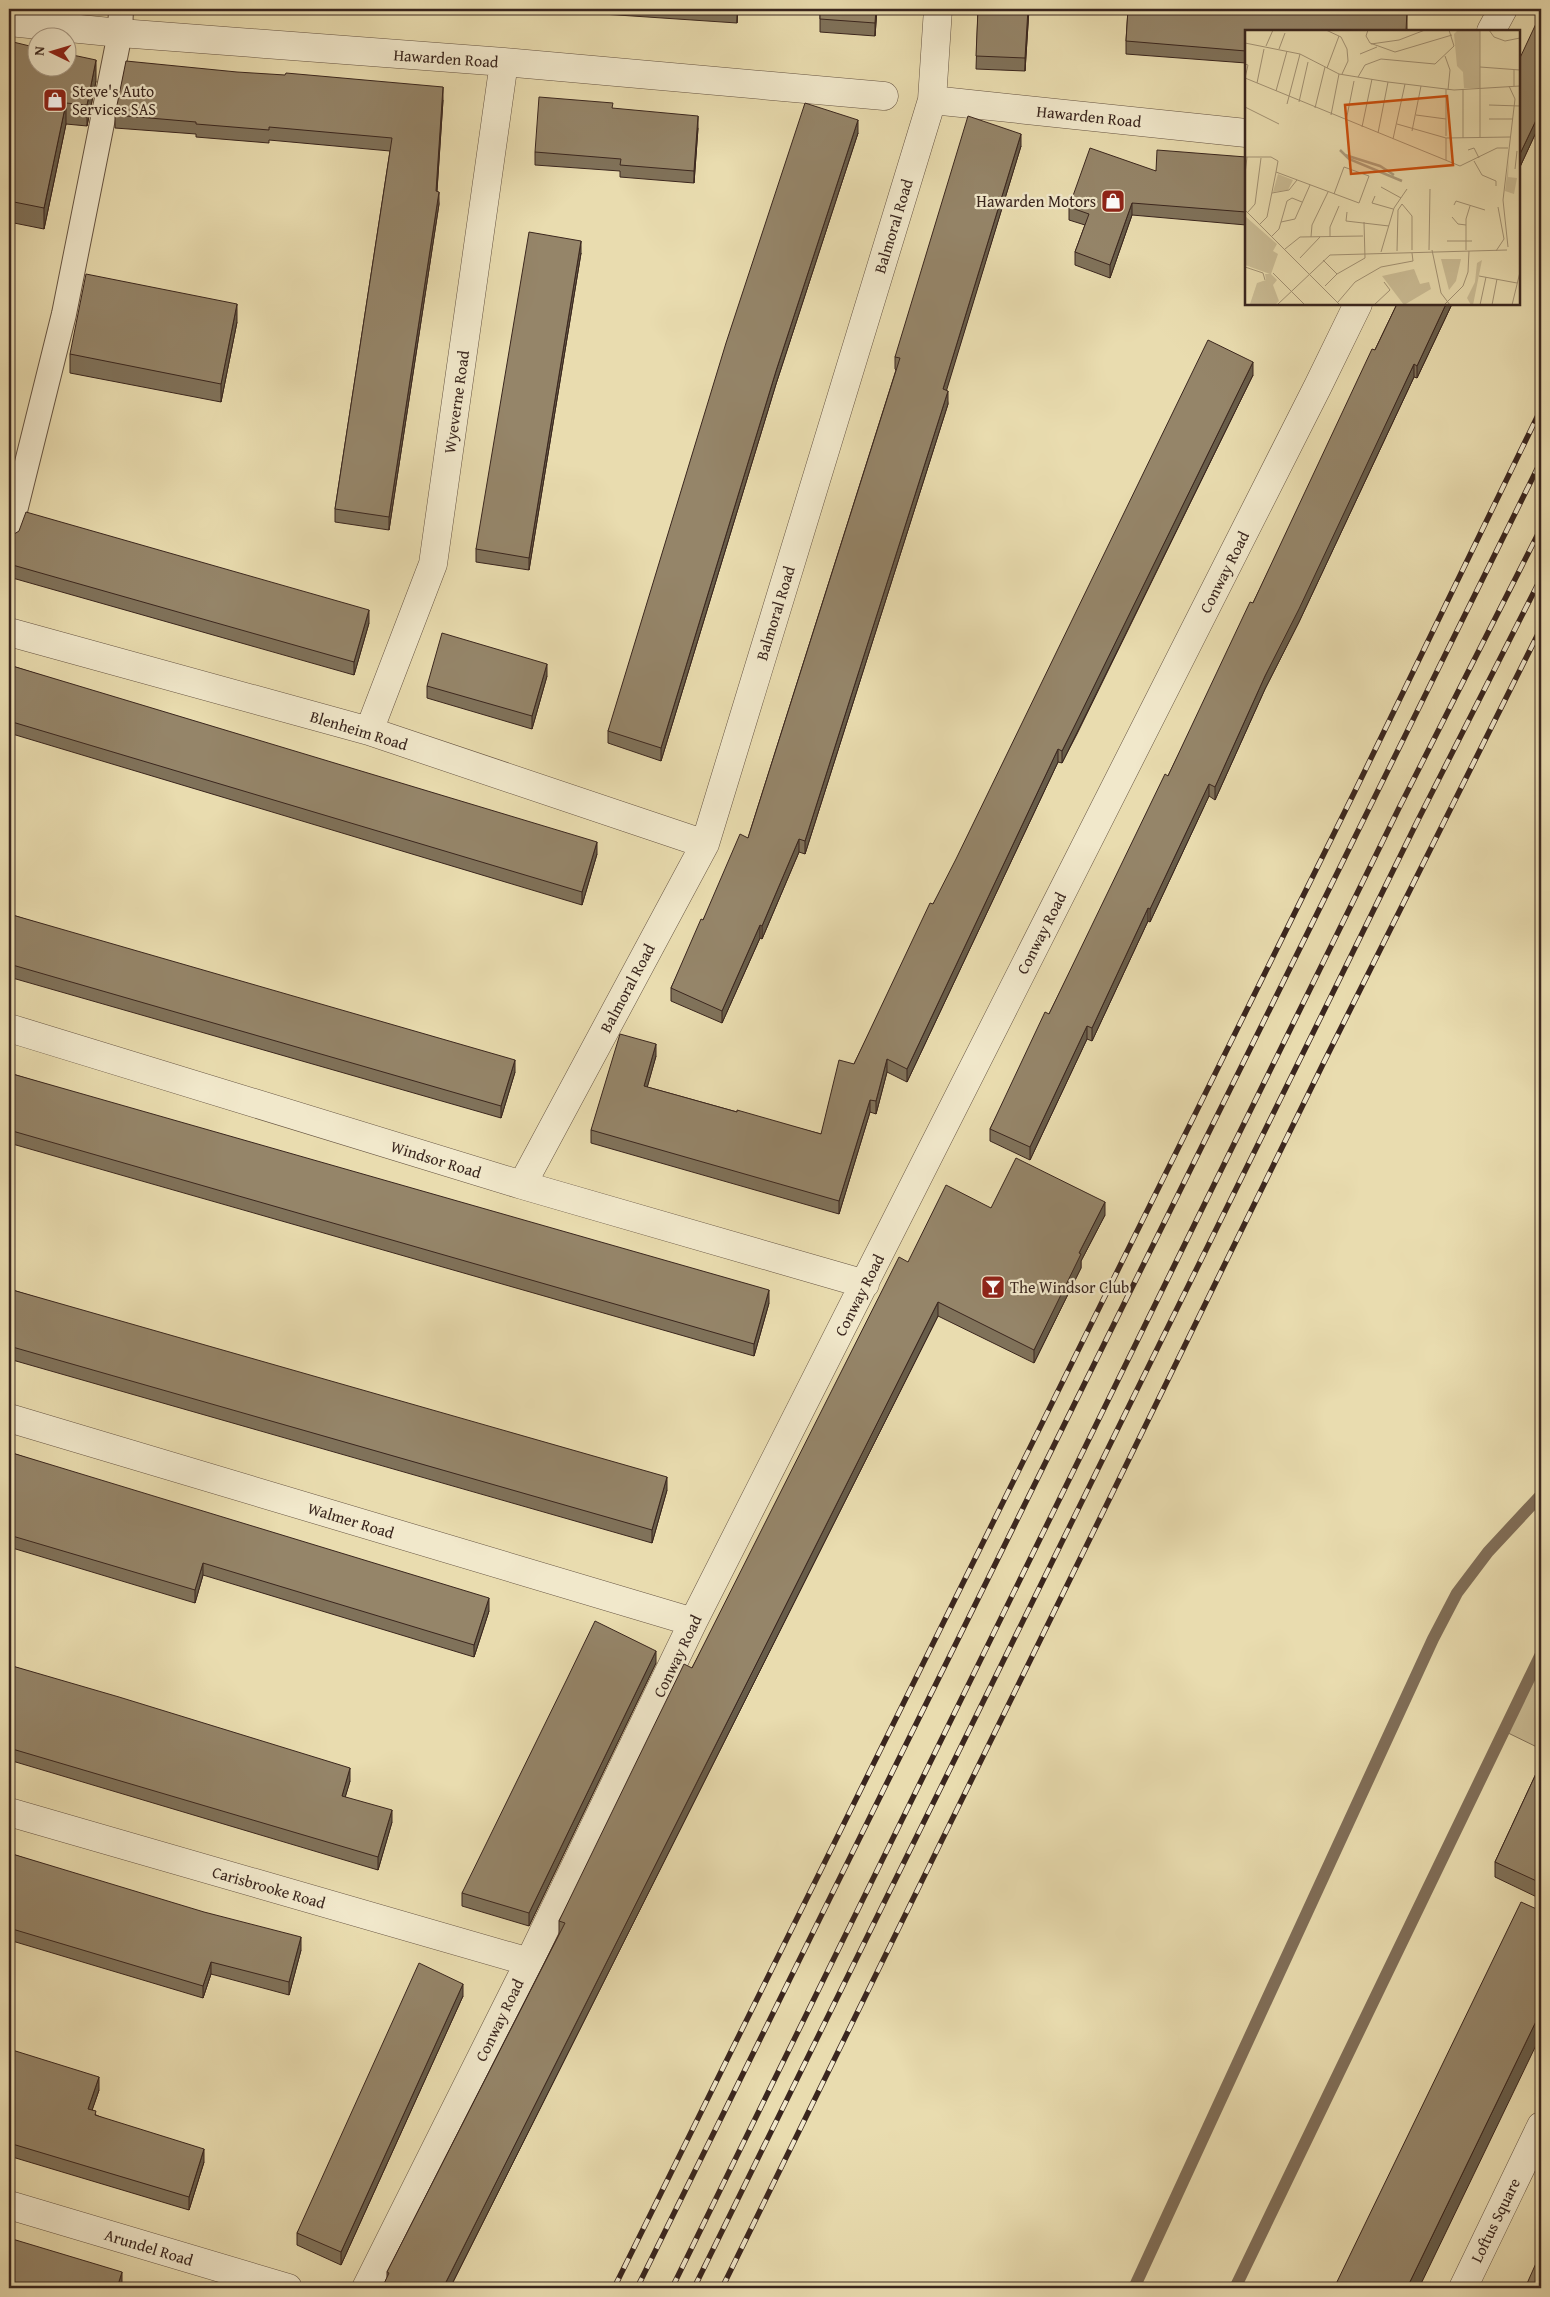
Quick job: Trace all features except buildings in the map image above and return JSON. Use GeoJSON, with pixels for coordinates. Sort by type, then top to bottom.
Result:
{"type":"FeatureCollection","features":[{"type":"Feature","properties":{"kind":"street","name":"Balmoral Road"},"geometry":{"type":"LineString","coordinates":[[522,1185],[704,844],[932,100],[938,9]]}},
{"type":"Feature","properties":{"kind":"street"},"geometry":{"type":"LineString","coordinates":[[1492,30],[1503,9]]}},
{"type":"Feature","properties":{"kind":"street","name":"Hawarden Road"},"geometry":{"type":"LineString","coordinates":[[9,22],[120,21],[504,62],[884,96]]}},
{"type":"Feature","properties":{"kind":"street","name":"Wyeverne Road"},"geometry":{"type":"LineString","coordinates":[[369,732],[433,564],[504,62]]}},
{"type":"Feature","properties":{"kind":"street","name":"Hawarden Road"},"geometry":{"type":"LineString","coordinates":[[932,100],[1245,133]]}},
{"type":"Feature","properties":{"kind":"street","name":"Conway Road"},"geometry":{"type":"LineString","coordinates":[[366,2288],[529,1962],[693,1622],[1357,305]]}},
{"type":"Feature","properties":{"kind":"street","name":"Blenheim Road"},"geometry":{"type":"LineString","coordinates":[[9,632],[369,732],[704,844]]}},
{"type":"Feature","properties":{"kind":"street","name":"Windsor Road"},"geometry":{"type":"LineString","coordinates":[[9,1028],[522,1185],[865,1284]]}},
{"type":"Feature","properties":{"kind":"street","name":"Walmer Road"},"geometry":{"type":"LineString","coordinates":[[9,1418],[693,1622]]}},
{"type":"Feature","properties":{"kind":"street","name":"Carisbrooke Road"},"geometry":{"type":"LineString","coordinates":[[9,1812],[529,1962]]}},
{"type":"Feature","properties":{"kind":"street","name":"Loftus Square"},"geometry":{"type":"LineString","coordinates":[[1463,2288],[1541,2126]]}},
{"type":"Feature","properties":{"kind":"street","name":"Arundel Road"},"geometry":{"type":"LineString","coordinates":[[9,2206],[288,2288]]}},
{"type":"Feature","properties":{"kind":"lane"},"geometry":{"type":"LineString","coordinates":[[9,535],[64,314],[120,21]]}},
{"type":"Feature","properties":{"kind":"shaded area"},"geometry":{"type":"Polygon","coordinates":[[[1541,1654],[1541,1749],[1504,1731],[1541,1654]]]}},
{"type":"Feature","properties":{"kind":"waterway"},"geometry":{"type":"LineString","coordinates":[[1134,2288],[1433,1639],[1457,1593],[1488,1552],[1541,1495]]}},
{"type":"Feature","properties":{"kind":"waterway"},"geometry":{"type":"LineString","coordinates":[[1235,2288],[1541,1654]]}},
{"type":"Feature","properties":{"kind":"railway"},"geometry":{"type":"LineString","coordinates":[[614,2288],[1357,787],[1541,409]]}},
{"type":"Feature","properties":{"kind":"railway"},"geometry":{"type":"LineString","coordinates":[[637,2288],[1541,461]]}},
{"type":"Feature","properties":{"kind":"railway"},"geometry":{"type":"LineString","coordinates":[[672,2288],[1399,808],[1541,528]]}},
{"type":"Feature","properties":{"kind":"railway"},"geometry":{"type":"LineString","coordinates":[[694,2288],[1418,820],[1541,578]]}},
{"type":"Feature","properties":{"kind":"railway"},"geometry":{"type":"LineString","coordinates":[[722,2288],[1324,1062],[1541,628]]}},
{"type":"Feature","properties":{"kind":"place","name":"Steve's Auto Services SAS"},"geometry":{"type":"Point","coordinates":[55,100]}},
{"type":"Feature","properties":{"kind":"place","name":"Hawarden Motors"},"geometry":{"type":"Point","coordinates":[1113,201]}},
{"type":"Feature","properties":{"kind":"place","name":"The Windsor Club"},"geometry":{"type":"Point","coordinates":[993,1287]}}]}
